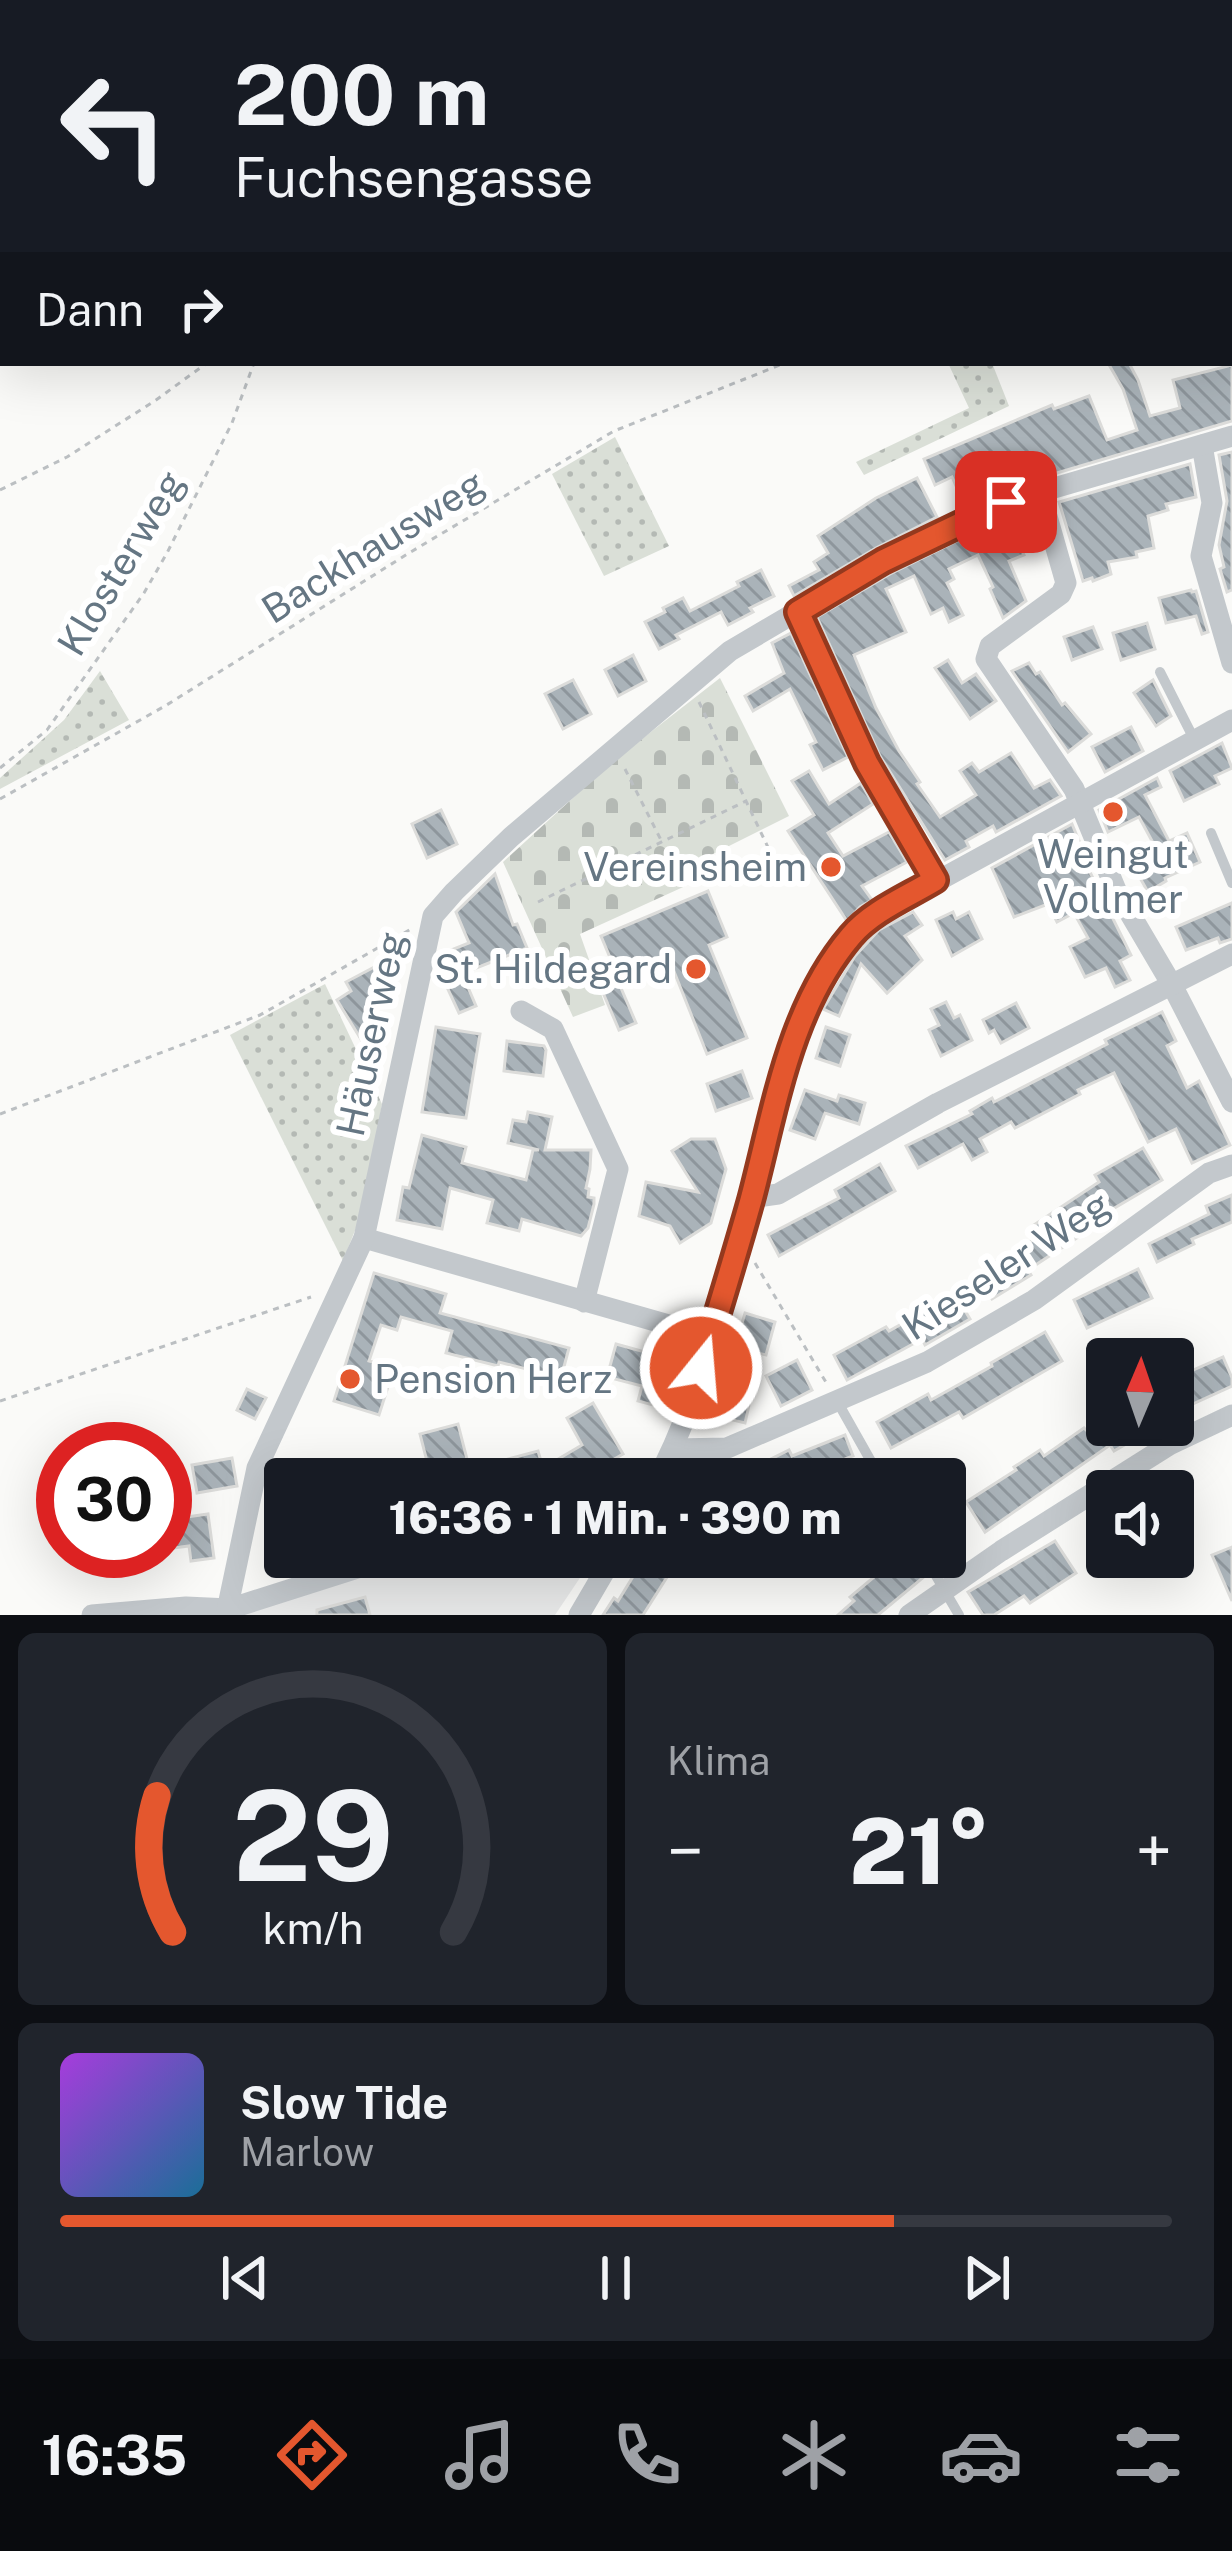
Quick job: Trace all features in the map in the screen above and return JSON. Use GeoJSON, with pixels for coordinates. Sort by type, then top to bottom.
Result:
{"type":"FeatureCollection","features":[{"type":"Feature","properties":{"kind":"street","name":"Häuserweg"},"geometry":{"type":"LineString","coordinates":[[228,1612],[256,1468],[364,1238],[434,916],[454,892],[511,837],[730,651],[883,561],[1006,502],[1232,436]]}},
{"type":"Feature","properties":{"kind":"street"},"geometry":{"type":"LineString","coordinates":[[1202,445],[1212,503],[1201,556],[1232,663]]}},
{"type":"Feature","properties":{"kind":"street"},"geometry":{"type":"LineString","coordinates":[[1040,492],[1066,583],[1061,594],[990,646],[986,659],[1074,789],[1116,890],[1232,1102]]}},
{"type":"Feature","properties":{"kind":"street"},"geometry":{"type":"LineString","coordinates":[[798,612],[867,763],[935,880]]}},
{"type":"Feature","properties":{"kind":"street"},"geometry":{"type":"LineString","coordinates":[[669,1458],[711,1337],[797,1033],[819,982],[854,932],[935,880],[1232,720]]}},
{"type":"Feature","properties":{"kind":"street"},"geometry":{"type":"LineString","coordinates":[[751,1198],[778,1194],[938,1103],[1232,954]]}},
{"type":"Feature","properties":{"kind":"street"},"geometry":{"type":"LineString","coordinates":[[521,1011],[554,1029],[617,1169],[584,1302]]}},
{"type":"Feature","properties":{"kind":"street","name":"Kieseler Weg"},"geometry":{"type":"LineString","coordinates":[[674,1449],[728,1448],[927,1363],[1034,1300],[1209,1173],[1232,1165]]}},
{"type":"Feature","properties":{"kind":"street"},"geometry":{"type":"LineString","coordinates":[[364,1238],[711,1337]]}},
{"type":"Feature","properties":{"kind":"street"},"geometry":{"type":"LineString","coordinates":[[909,1615],[943,1588],[1169,1445],[1232,1414]]}},
{"type":"Feature","properties":{"kind":"street"},"geometry":{"type":"LineString","coordinates":[[92,1615],[186,1606],[228,1612],[329,1578]]}},
{"type":"Feature","properties":{"kind":"street"},"geometry":{"type":"LineString","coordinates":[[578,1615],[600,1578]]}},
{"type":"Feature","properties":{"kind":"lane"},"geometry":{"type":"LineString","coordinates":[[1160,672],[1194,740]]}},
{"type":"Feature","properties":{"kind":"lane"},"geometry":{"type":"LineString","coordinates":[[1211,833],[1232,883]]}},
{"type":"Feature","properties":{"kind":"lane"},"geometry":{"type":"LineString","coordinates":[[837,1401],[869,1458]]}},
{"type":"Feature","properties":{"kind":"lane"},"geometry":{"type":"LineString","coordinates":[[937,1578],[959,1615]]}},
{"type":"Feature","properties":{"kind":"path"},"geometry":{"type":"LineString","coordinates":[[0,490],[67,457],[203,366]]}},
{"type":"Feature","properties":{"kind":"path","name":"Klosterweg"},"geometry":{"type":"LineString","coordinates":[[0,768],[47,730],[144,592],[232,423],[253,366]]}},
{"type":"Feature","properties":{"kind":"path","name":"Backhausweg"},"geometry":{"type":"LineString","coordinates":[[0,799],[165,706],[614,431],[777,366]]}},
{"type":"Feature","properties":{"kind":"path"},"geometry":{"type":"LineString","coordinates":[[690,685],[775,860]]}},
{"type":"Feature","properties":{"kind":"path"},"geometry":{"type":"LineString","coordinates":[[615,749],[662,842]]}},
{"type":"Feature","properties":{"kind":"path"},"geometry":{"type":"LineString","coordinates":[[538,902],[746,801]]}},
{"type":"Feature","properties":{"kind":"path"},"geometry":{"type":"LineString","coordinates":[[0,1114],[260,1015],[434,916]]}},
{"type":"Feature","properties":{"kind":"path"},"geometry":{"type":"LineString","coordinates":[[737,1247],[757,1265],[837,1401]]}},
{"type":"Feature","properties":{"kind":"path"},"geometry":{"type":"LineString","coordinates":[[0,1401],[341,1288]]}},
{"type":"Feature","properties":{"kind":"shaded area"},"geometry":{"type":"Polygon","coordinates":[[[353,1578],[580,1578],[555,1615],[237,1615],[353,1578]]]}},
{"type":"Feature","properties":{"kind":"green space"},"geometry":{"type":"Polygon","coordinates":[[[949,366],[993,366],[1009,406],[864,475],[856,462],[969,408],[949,366]]]}},
{"type":"Feature","properties":{"kind":"green space"},"geometry":{"type":"Polygon","coordinates":[[[615,437],[669,546],[604,576],[552,474],[615,437]]]}},
{"type":"Feature","properties":{"kind":"green space"},"geometry":{"type":"Polygon","coordinates":[[[100,671],[129,720],[0,789],[0,778],[64,720],[100,671]]]}},
{"type":"Feature","properties":{"kind":"green space"},"geometry":{"type":"Polygon","coordinates":[[[720,678],[789,816],[697,862],[703,878],[580,934],[605,1005],[573,1017],[503,862],[611,763],[720,678]]]}},
{"type":"Feature","properties":{"kind":"green space"},"geometry":{"type":"Polygon","coordinates":[[[325,984],[382,1104],[365,1205],[343,1261],[230,1035],[325,984]]]}},
{"type":"Feature","properties":{"kind":"building"},"geometry":{"type":"Polygon","coordinates":[[[1110,366],[1131,366],[1150,416],[1180,408],[1173,380],[1232,366],[1232,421],[993,492],[987,475],[957,488],[952,477],[935,485],[924,459],[1052,405],[1054,409],[1089,396],[1107,440],[1137,430],[1110,366]]]}},
{"type":"Feature","properties":{"kind":"building"},"geometry":{"type":"Polygon","coordinates":[[[1232,452],[1232,590],[1227,592],[1220,569],[1224,567],[1219,545],[1227,501],[1219,455],[1232,452]]]}},
{"type":"Feature","properties":{"kind":"building"},"geometry":{"type":"Polygon","coordinates":[[[1190,464],[1196,497],[1166,504],[1168,510],[1148,516],[1154,548],[1136,552],[1137,557],[1108,562],[1111,574],[1083,581],[1059,502],[1190,464]]]}},
{"type":"Feature","properties":{"kind":"building"},"geometry":{"type":"Polygon","coordinates":[[[917,478],[937,517],[794,596],[789,586],[819,570],[814,562],[828,553],[818,536],[917,478]]]}},
{"type":"Feature","properties":{"kind":"building"},"geometry":{"type":"Polygon","coordinates":[[[1022,513],[1007,520],[1024,555],[1009,561],[1026,601],[1003,618],[978,555],[949,569],[954,579],[947,583],[963,615],[949,622],[943,608],[931,614],[914,576],[886,589],[906,632],[854,655],[876,708],[940,817],[976,795],[960,771],[972,763],[979,772],[1011,753],[1034,788],[1050,780],[1061,796],[996,832],[993,826],[945,860],[880,756],[817,617],[890,574],[1022,513]]]}},
{"type":"Feature","properties":{"kind":"building"},"geometry":{"type":"Polygon","coordinates":[[[761,570],[774,596],[728,625],[721,612],[659,649],[645,622],[665,612],[663,608],[683,598],[690,611],[761,570]]]}},
{"type":"Feature","properties":{"kind":"building"},"geometry":{"type":"Polygon","coordinates":[[[1196,591],[1208,632],[1202,634],[1196,616],[1166,623],[1159,598],[1196,591]]]}},
{"type":"Feature","properties":{"kind":"building"},"geometry":{"type":"Polygon","coordinates":[[[1147,623],[1155,649],[1121,660],[1113,633],[1147,623]]]}},
{"type":"Feature","properties":{"kind":"building"},"geometry":{"type":"Polygon","coordinates":[[[1093,627],[1102,649],[1072,660],[1064,637],[1093,627]]]}},
{"type":"Feature","properties":{"kind":"building"},"geometry":{"type":"Polygon","coordinates":[[[791,633],[848,757],[823,770],[810,745],[816,742],[790,689],[753,711],[745,696],[784,673],[772,643],[791,633]]]}},
{"type":"Feature","properties":{"kind":"building"},"geometry":{"type":"Polygon","coordinates":[[[633,655],[646,681],[618,696],[605,670],[633,655]]]}},
{"type":"Feature","properties":{"kind":"building"},"geometry":{"type":"Polygon","coordinates":[[[948,660],[962,683],[976,674],[996,701],[970,719],[935,668],[948,660]]]}},
{"type":"Feature","properties":{"kind":"building"},"geometry":{"type":"Polygon","coordinates":[[[1029,663],[1091,734],[1068,752],[1012,671],[1029,663]]]}},
{"type":"Feature","properties":{"kind":"building"},"geometry":{"type":"Polygon","coordinates":[[[573,680],[591,714],[563,729],[545,694],[573,680]]]}},
{"type":"Feature","properties":{"kind":"building"},"geometry":{"type":"Polygon","coordinates":[[[1153,680],[1171,716],[1156,726],[1134,693],[1153,680]]]}},
{"type":"Feature","properties":{"kind":"building"},"geometry":{"type":"Polygon","coordinates":[[[1131,727],[1143,751],[1105,772],[1092,747],[1131,727]]]}},
{"type":"Feature","properties":{"kind":"building"},"geometry":{"type":"Polygon","coordinates":[[[1222,743],[1232,768],[1215,776],[1219,784],[1184,801],[1170,771],[1222,743]]]}},
{"type":"Feature","properties":{"kind":"building"},"geometry":{"type":"Polygon","coordinates":[[[809,771],[829,804],[861,783],[873,804],[828,833],[843,856],[889,832],[907,862],[862,886],[872,900],[847,921],[788,831],[814,815],[792,781],[809,771]]]}},
{"type":"Feature","properties":{"kind":"building"},"geometry":{"type":"Polygon","coordinates":[[[1157,778],[1161,787],[1145,795],[1169,841],[1187,833],[1200,862],[1165,878],[1148,892],[1127,855],[1152,841],[1139,817],[1108,832],[1099,810],[1157,778]]]}},
{"type":"Feature","properties":{"kind":"building"},"geometry":{"type":"Polygon","coordinates":[[[441,810],[457,844],[427,858],[412,824],[441,810]]]}},
{"type":"Feature","properties":{"kind":"building"},"geometry":{"type":"Polygon","coordinates":[[[1072,824],[1079,850],[1131,955],[1120,961],[1130,980],[1115,987],[1106,968],[1085,977],[1070,947],[1088,938],[1074,913],[1057,922],[1048,904],[1014,917],[992,868],[1072,824]]]}},
{"type":"Feature","properties":{"kind":"building"},"geometry":{"type":"Polygon","coordinates":[[[495,874],[513,925],[517,924],[527,948],[461,974],[451,950],[469,943],[456,912],[495,874]]]}},
{"type":"Feature","properties":{"kind":"building","name":"St. Hildegard"},"geometry":{"type":"Polygon","coordinates":[[[708,891],[727,937],[709,945],[747,1038],[707,1054],[669,959],[619,979],[601,936],[708,891]]]}},
{"type":"Feature","properties":{"kind":"building"},"geometry":{"type":"Polygon","coordinates":[[[1232,903],[1232,939],[1220,943],[1218,938],[1186,950],[1176,927],[1232,903]]]}},
{"type":"Feature","properties":{"kind":"building"},"geometry":{"type":"Polygon","coordinates":[[[913,912],[922,925],[905,936],[922,960],[887,993],[861,964],[839,1016],[823,1009],[855,956],[879,930],[913,912]]]}},
{"type":"Feature","properties":{"kind":"building"},"geometry":{"type":"Polygon","coordinates":[[[953,912],[956,919],[969,912],[982,939],[952,956],[936,920],[953,912]]]}},
{"type":"Feature","properties":{"kind":"building"},"geometry":{"type":"Polygon","coordinates":[[[382,963],[397,990],[372,1004],[386,1027],[362,1041],[337,1000],[351,991],[346,982],[382,963]]]}},
{"type":"Feature","properties":{"kind":"building"},"geometry":{"type":"Polygon","coordinates":[[[464,978],[476,1006],[459,1013],[446,985],[464,978]]]}},
{"type":"Feature","properties":{"kind":"building"},"geometry":{"type":"Polygon","coordinates":[[[618,981],[636,1023],[619,1030],[601,988],[618,981]]]}},
{"type":"Feature","properties":{"kind":"building"},"geometry":{"type":"Polygon","coordinates":[[[946,1002],[954,1018],[960,1015],[972,1040],[941,1056],[929,1030],[939,1025],[931,1009],[946,1002]]]}},
{"type":"Feature","properties":{"kind":"building"},"geometry":{"type":"Polygon","coordinates":[[[1016,1003],[1029,1028],[1001,1043],[983,1020],[1016,1003]]]}},
{"type":"Feature","properties":{"kind":"building"},"geometry":{"type":"Polygon","coordinates":[[[1162,1012],[1176,1041],[1167,1046],[1187,1088],[1199,1081],[1230,1145],[1192,1163],[1176,1129],[1148,1142],[1114,1073],[1015,1128],[1011,1122],[980,1139],[987,1152],[972,1160],[963,1144],[918,1168],[906,1146],[1162,1012]]]}},
{"type":"Feature","properties":{"kind":"building"},"geometry":{"type":"Polygon","coordinates":[[[436,1027],[480,1034],[466,1118],[422,1112],[436,1027]]]}},
{"type":"Feature","properties":{"kind":"building"},"geometry":{"type":"Polygon","coordinates":[[[826,1027],[850,1035],[840,1066],[816,1058],[826,1027]]]}},
{"type":"Feature","properties":{"kind":"building"},"geometry":{"type":"Polygon","coordinates":[[[507,1041],[544,1046],[543,1076],[504,1071],[507,1041]]]}},
{"type":"Feature","properties":{"kind":"building"},"geometry":{"type":"Polygon","coordinates":[[[742,1071],[752,1098],[716,1111],[707,1084],[742,1071]]]}},
{"type":"Feature","properties":{"kind":"building"},"geometry":{"type":"Polygon","coordinates":[[[805,1090],[837,1101],[839,1095],[865,1103],[859,1124],[825,1113],[815,1139],[790,1130],[805,1090]]]}},
{"type":"Feature","properties":{"kind":"building"},"geometry":{"type":"Polygon","coordinates":[[[528,1112],[552,1117],[545,1150],[591,1150],[586,1188],[594,1204],[581,1236],[522,1219],[519,1231],[487,1223],[493,1200],[450,1188],[442,1229],[397,1220],[422,1135],[466,1147],[462,1163],[526,1180],[533,1150],[539,1150],[508,1143],[513,1120],[526,1122],[528,1112]]]}},
{"type":"Feature","properties":{"kind":"building"},"geometry":{"type":"Polygon","coordinates":[[[691,1139],[715,1139],[726,1169],[711,1223],[680,1243],[670,1226],[639,1216],[646,1182],[698,1192],[672,1151],[691,1139]]]}},
{"type":"Feature","properties":{"kind":"building"},"geometry":{"type":"Polygon","coordinates":[[[1143,1148],[1162,1180],[1101,1216],[1104,1220],[992,1299],[977,1273],[1038,1237],[1031,1227],[1099,1182],[1095,1175],[1143,1148]]]}},
{"type":"Feature","properties":{"kind":"building"},"geometry":{"type":"Polygon","coordinates":[[[880,1164],[895,1191],[779,1256],[768,1235],[839,1198],[835,1190],[880,1164]]]}},
{"type":"Feature","properties":{"kind":"building"},"geometry":{"type":"Polygon","coordinates":[[[1232,1195],[1232,1222],[1192,1239],[1194,1244],[1157,1262],[1149,1244],[1209,1214],[1206,1206],[1232,1195]]]}},
{"type":"Feature","properties":{"kind":"building"},"geometry":{"type":"Polygon","coordinates":[[[1138,1269],[1152,1298],[1087,1328],[1074,1300],[1138,1269]]]}},
{"type":"Feature","properties":{"kind":"building"},"geometry":{"type":"Polygon","coordinates":[[[374,1273],[446,1294],[440,1313],[569,1348],[561,1378],[446,1353],[452,1331],[401,1317],[397,1330],[381,1325],[369,1361],[394,1368],[379,1415],[334,1401],[374,1273]]]}},
{"type":"Feature","properties":{"kind":"building"},"geometry":{"type":"Polygon","coordinates":[[[955,1294],[970,1319],[847,1380],[834,1355],[955,1294]]]}},
{"type":"Feature","properties":{"kind":"building"},"geometry":{"type":"Polygon","coordinates":[[[745,1313],[775,1322],[766,1355],[735,1347],[745,1313]]]}},
{"type":"Feature","properties":{"kind":"building"},"geometry":{"type":"Polygon","coordinates":[[[1045,1332],[1062,1361],[963,1418],[959,1412],[891,1448],[877,1422],[928,1394],[931,1400],[1045,1332]]]}},
{"type":"Feature","properties":{"kind":"building"},"geometry":{"type":"Polygon","coordinates":[[[616,1344],[681,1362],[668,1409],[638,1401],[642,1386],[607,1377],[616,1344]]]}},
{"type":"Feature","properties":{"kind":"building"},"geometry":{"type":"Polygon","coordinates":[[[1223,1357],[1232,1386],[1194,1403],[1194,1370],[1223,1357]]]}},
{"type":"Feature","properties":{"kind":"building"},"geometry":{"type":"Polygon","coordinates":[[[797,1360],[812,1390],[781,1406],[766,1376],[797,1360]]]}},
{"type":"Feature","properties":{"kind":"building"},"geometry":{"type":"Polygon","coordinates":[[[724,1385],[752,1392],[745,1423],[716,1416],[724,1385]]]}},
{"type":"Feature","properties":{"kind":"building"},"geometry":{"type":"Polygon","coordinates":[[[247,1389],[266,1398],[255,1419],[237,1410],[247,1389]]]}},
{"type":"Feature","properties":{"kind":"building"},"geometry":{"type":"Polygon","coordinates":[[[593,1403],[623,1454],[560,1458],[582,1445],[567,1418],[593,1403]]]}},
{"type":"Feature","properties":{"kind":"building"},"geometry":{"type":"Polygon","coordinates":[[[458,1424],[467,1458],[426,1458],[420,1434],[458,1424]]]}},
{"type":"Feature","properties":{"kind":"building"},"geometry":{"type":"Polygon","coordinates":[[[1084,1428],[1086,1446],[1109,1446],[985,1532],[966,1502],[1040,1450],[1044,1456],[1084,1428]]]}},
{"type":"Feature","properties":{"kind":"building"},"geometry":{"type":"Polygon","coordinates":[[[845,1435],[853,1456],[773,1458],[789,1450],[792,1456],[845,1435]]]}},
{"type":"Feature","properties":{"kind":"building"},"geometry":{"type":"Polygon","coordinates":[[[538,1451],[540,1458],[512,1458],[538,1451]]]}},
{"type":"Feature","properties":{"kind":"building"},"geometry":{"type":"Polygon","coordinates":[[[232,1458],[237,1486],[197,1493],[192,1465],[232,1458]]]}},
{"type":"Feature","properties":{"kind":"building"},"geometry":{"type":"Polygon","coordinates":[[[208,1514],[214,1558],[192,1561],[192,1516],[208,1514]]]}},
{"type":"Feature","properties":{"kind":"building"},"geometry":{"type":"Polygon","coordinates":[[[1055,1541],[1076,1573],[1030,1603],[1024,1596],[994,1615],[983,1615],[968,1592],[1055,1541]]]}},
{"type":"Feature","properties":{"kind":"building"},"geometry":{"type":"Polygon","coordinates":[[[1232,1547],[1232,1601],[1212,1555],[1232,1547]]]}},
{"type":"Feature","properties":{"kind":"building"},"geometry":{"type":"Polygon","coordinates":[[[632,1578],[666,1578],[643,1615],[603,1615],[614,1598],[618,1601],[632,1578]]]}},
{"type":"Feature","properties":{"kind":"building"},"geometry":{"type":"Polygon","coordinates":[[[873,1578],[923,1578],[878,1615],[838,1615],[854,1601],[850,1597],[873,1578]]]}},
{"type":"Feature","properties":{"kind":"building"},"geometry":{"type":"Polygon","coordinates":[[[365,1597],[370,1615],[317,1615],[317,1610],[365,1597]]]}},
{"type":"Feature","properties":{"kind":"place","name":"Weingut Vollmer"},"geometry":{"type":"Point","coordinates":[1113,812]}},
{"type":"Feature","properties":{"kind":"place","name":"Vereinsheim"},"geometry":{"type":"Point","coordinates":[831,867]}},
{"type":"Feature","properties":{"kind":"place","name":"St. Hildegard"},"geometry":{"type":"Point","coordinates":[696,969]}},
{"type":"Feature","properties":{"kind":"place","name":"Pension Herz"},"geometry":{"type":"Point","coordinates":[350,1379]}},
{"type":"Feature","properties":{"kind":"route"},"geometry":{"type":"LineString","coordinates":[[701,1368],[771,1115],[806,1009],[854,932],[935,880],[867,763],[798,612],[883,561],[1006,502]]}}]}
